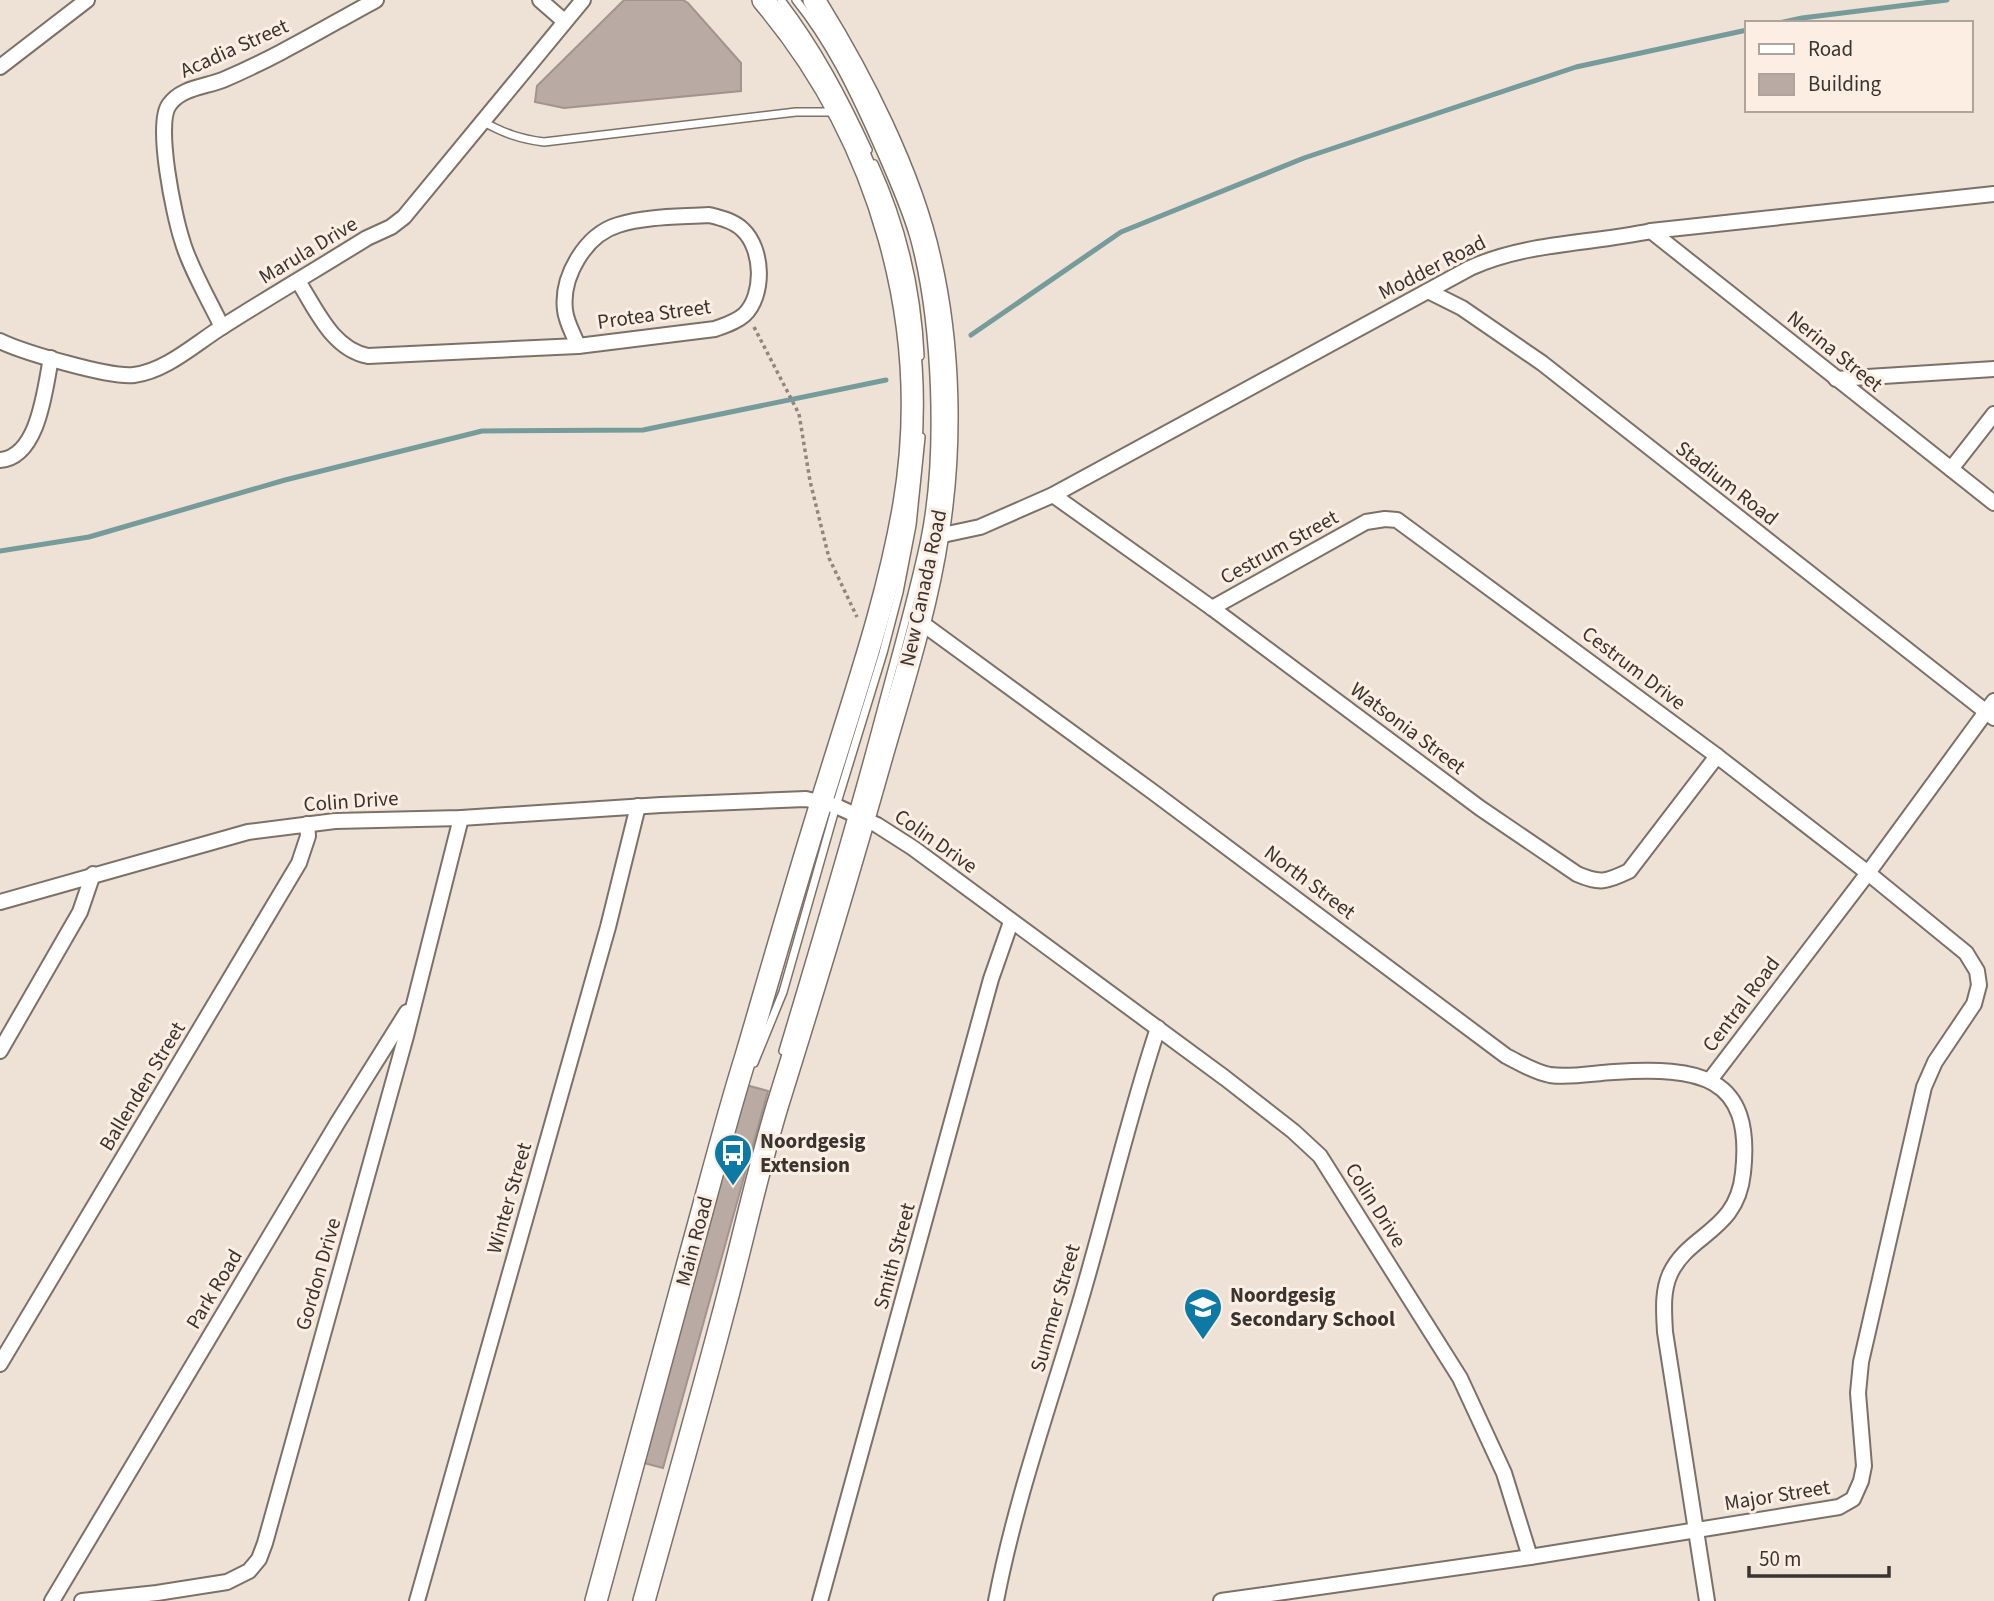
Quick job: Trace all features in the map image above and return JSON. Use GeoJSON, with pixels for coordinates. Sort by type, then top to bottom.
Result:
{"type":"FeatureCollection","features":[{"type":"Feature","properties":{"kind":"main road","name":"New Canada Road"},"geometry":{"type":"LineString","coordinates":[[763,0],[791,34],[839,113],[884,219],[893,245],[915,369],[910,457],[904,503],[894,553],[828,804]]}},
{"type":"Feature","properties":{"kind":"main road","name":"New Canada Road"},"geometry":{"type":"LineString","coordinates":[[814,0],[851,61],[903,176],[921,227],[936,289],[944,364],[946,461],[938,536],[919,621],[859,817]]}},
{"type":"Feature","properties":{"kind":"main road","name":"Main Road"},"geometry":{"type":"LineString","coordinates":[[596,1601],[737,1083],[828,804]]}},
{"type":"Feature","properties":{"kind":"main road"},"geometry":{"type":"LineString","coordinates":[[644,1601],[723,1316],[772,1125],[859,817]]}},
{"type":"Feature","properties":{"kind":"street"},"geometry":{"type":"LineString","coordinates":[[0,67],[87,0]]}},
{"type":"Feature","properties":{"kind":"street","name":"Acadia Street"},"geometry":{"type":"LineString","coordinates":[[222,327],[182,242],[163,141],[162,122],[166,110],[170,103],[188,90],[221,81],[257,66],[376,0]]}},
{"type":"Feature","properties":{"kind":"street"},"geometry":{"type":"LineString","coordinates":[[540,0],[565,20]]}},
{"type":"Feature","properties":{"kind":"street","name":"Marula Drive"},"geometry":{"type":"LineString","coordinates":[[0,341],[51,358],[121,375],[134,375],[166,364],[404,217],[583,0]]}},
{"type":"Feature","properties":{"kind":"street","name":"Modder Road"},"geometry":{"type":"LineString","coordinates":[[938,536],[980,527],[1053,495],[1482,262],[1520,250],[1651,231],[1994,194]]}},
{"type":"Feature","properties":{"kind":"street","name":"Protea Street"},"geometry":{"type":"LineString","coordinates":[[298,281],[332,333],[344,347],[357,354],[368,356],[578,345],[715,329],[734,322],[747,313],[757,293],[759,272],[751,241],[745,231],[733,222],[709,215],[653,219],[617,225],[601,233],[580,254],[569,279],[565,312],[578,345]]}},
{"type":"Feature","properties":{"kind":"street","name":"Nerina Street"},"geometry":{"type":"LineString","coordinates":[[1651,231],[1994,503]]}},
{"type":"Feature","properties":{"kind":"street","name":"Stadium Road"},"geometry":{"type":"LineString","coordinates":[[1428,291],[1462,308],[1542,363],[1991,710]]}},
{"type":"Feature","properties":{"kind":"street"},"geometry":{"type":"LineString","coordinates":[[0,460],[19,453],[29,442],[51,358]]}},
{"type":"Feature","properties":{"kind":"street"},"geometry":{"type":"LineString","coordinates":[[1836,379],[1994,369]]}},
{"type":"Feature","properties":{"kind":"street"},"geometry":{"type":"LineString","coordinates":[[1951,469],[1994,414]]}},
{"type":"Feature","properties":{"kind":"street","name":"Watsonia Street"},"geometry":{"type":"LineString","coordinates":[[1053,495],[1212,608],[1480,808],[1577,874],[1591,880],[1607,881],[1629,871],[1717,756]]}},
{"type":"Feature","properties":{"kind":"street","name":"Cestrum Drive"},"geometry":{"type":"LineString","coordinates":[[1366,522],[1385,519],[1405,524],[1717,756],[1868,873]]}},
{"type":"Feature","properties":{"kind":"street","name":"Cestrum Street"},"geometry":{"type":"LineString","coordinates":[[1212,608],[1366,522]]}},
{"type":"Feature","properties":{"kind":"street","name":"North Street"},"geometry":{"type":"LineString","coordinates":[[919,621],[1506,1056],[1550,1075],[1665,1073],[1710,1080]]}},
{"type":"Feature","properties":{"kind":"street","name":"Central Road"},"geometry":{"type":"LineString","coordinates":[[1707,1601],[1665,1332],[1664,1308],[1665,1287],[1675,1266],[1717,1227],[1732,1209],[1742,1181],[1746,1146],[1743,1121],[1735,1101],[1710,1080],[1991,710]]}},
{"type":"Feature","properties":{"kind":"street","name":"Colin Drive"},"geometry":{"type":"LineString","coordinates":[[0,902],[248,832],[307,824],[806,799],[828,804],[859,817],[890,832],[913,848],[1010,922],[1158,1028],[1293,1130],[1320,1156],[1460,1378],[1504,1473],[1530,1557]]}},
{"type":"Feature","properties":{"kind":"street","name":"Winter Street"},"geometry":{"type":"LineString","coordinates":[[417,1601],[608,927],[638,806]]}},
{"type":"Feature","properties":{"kind":"street","name":"Gordon Drive"},"geometry":{"type":"LineString","coordinates":[[82,1601],[227,1582],[249,1571],[259,1559],[415,1000],[461,818]]}},
{"type":"Feature","properties":{"kind":"street","name":"Ballenden Street"},"geometry":{"type":"LineString","coordinates":[[0,1364],[299,863],[308,835],[307,824]]}},
{"type":"Feature","properties":{"kind":"street","name":"Major Street"},"geometry":{"type":"LineString","coordinates":[[1221,1601],[1530,1557],[1839,1507],[1853,1499],[1864,1466],[1858,1393],[1861,1362],[1924,1087],[1935,1062],[1974,1004],[1979,985],[1977,971],[1966,953],[1868,873]]}},
{"type":"Feature","properties":{"kind":"street"},"geometry":{"type":"LineString","coordinates":[[0,1051],[80,912],[93,874]]}},
{"type":"Feature","properties":{"kind":"street","name":"Smith Street"},"geometry":{"type":"LineString","coordinates":[[820,1601],[991,979],[1010,922]]}},
{"type":"Feature","properties":{"kind":"street","name":"Park Road"},"geometry":{"type":"LineString","coordinates":[[52,1601],[331,1134],[415,1000]]}},
{"type":"Feature","properties":{"kind":"street","name":"Summer Street"},"geometry":{"type":"LineString","coordinates":[[996,1601],[1024,1484],[1079,1306],[1141,1079],[1158,1028]]}},
{"type":"Feature","properties":{"kind":"lane","name":"New Canada Road"},"geometry":{"type":"LineString","coordinates":[[781,0],[804,30],[833,78],[890,202],[914,289],[915,369]]}},
{"type":"Feature","properties":{"kind":"lane","name":"New Canada Road"},"geometry":{"type":"LineString","coordinates":[[796,0],[829,48],[857,97],[897,187],[914,238],[923,281],[933,372],[933,464],[925,537],[859,817]]}},
{"type":"Feature","properties":{"kind":"lane"},"geometry":{"type":"LineString","coordinates":[[482,121],[505,134],[544,142],[796,112],[839,113]]}},
{"type":"Feature","properties":{"kind":"lane","name":"New Canada Road"},"geometry":{"type":"LineString","coordinates":[[828,804],[874,684],[899,592],[915,503],[921,424]]}},
{"type":"Feature","properties":{"kind":"lane","name":"Main Road"},"geometry":{"type":"LineString","coordinates":[[604,1601],[638,1468],[745,1086],[783,992],[828,804]]}},
{"type":"Feature","properties":{"kind":"lane"},"geometry":{"type":"LineString","coordinates":[[781,1059],[859,817]]}},
{"type":"Feature","properties":{"kind":"path"},"geometry":{"type":"LineString","coordinates":[[747,313],[799,414],[810,481],[830,558],[869,644]]}},
{"type":"Feature","properties":{"kind":"building"},"geometry":{"type":"Polygon","coordinates":[[[624,0],[683,0],[688,3],[741,63],[741,91],[564,108],[535,102],[537,86],[624,0]]]}},
{"type":"Feature","properties":{"kind":"building"},"geometry":{"type":"Polygon","coordinates":[[[746,1085],[768,1091],[663,1468],[644,1463],[746,1085]]]}},
{"type":"Feature","properties":{"kind":"waterway"},"geometry":{"type":"LineString","coordinates":[[1788,21],[1947,0]]}},
{"type":"Feature","properties":{"kind":"waterway"},"geometry":{"type":"LineString","coordinates":[[971,335],[1121,232],[1304,158],[1576,67],[1745,30]]}},
{"type":"Feature","properties":{"kind":"waterway"},"geometry":{"type":"LineString","coordinates":[[0,551],[89,537],[285,480],[482,431],[643,430],[886,380]]}},
{"type":"Feature","properties":{"kind":"place","name":"Noordgesig Extension"},"geometry":{"type":"Point","coordinates":[733,1187]}},
{"type":"Feature","properties":{"kind":"place","name":"Noordgesig Secondary School"},"geometry":{"type":"Point","coordinates":[1203,1341]}}]}
